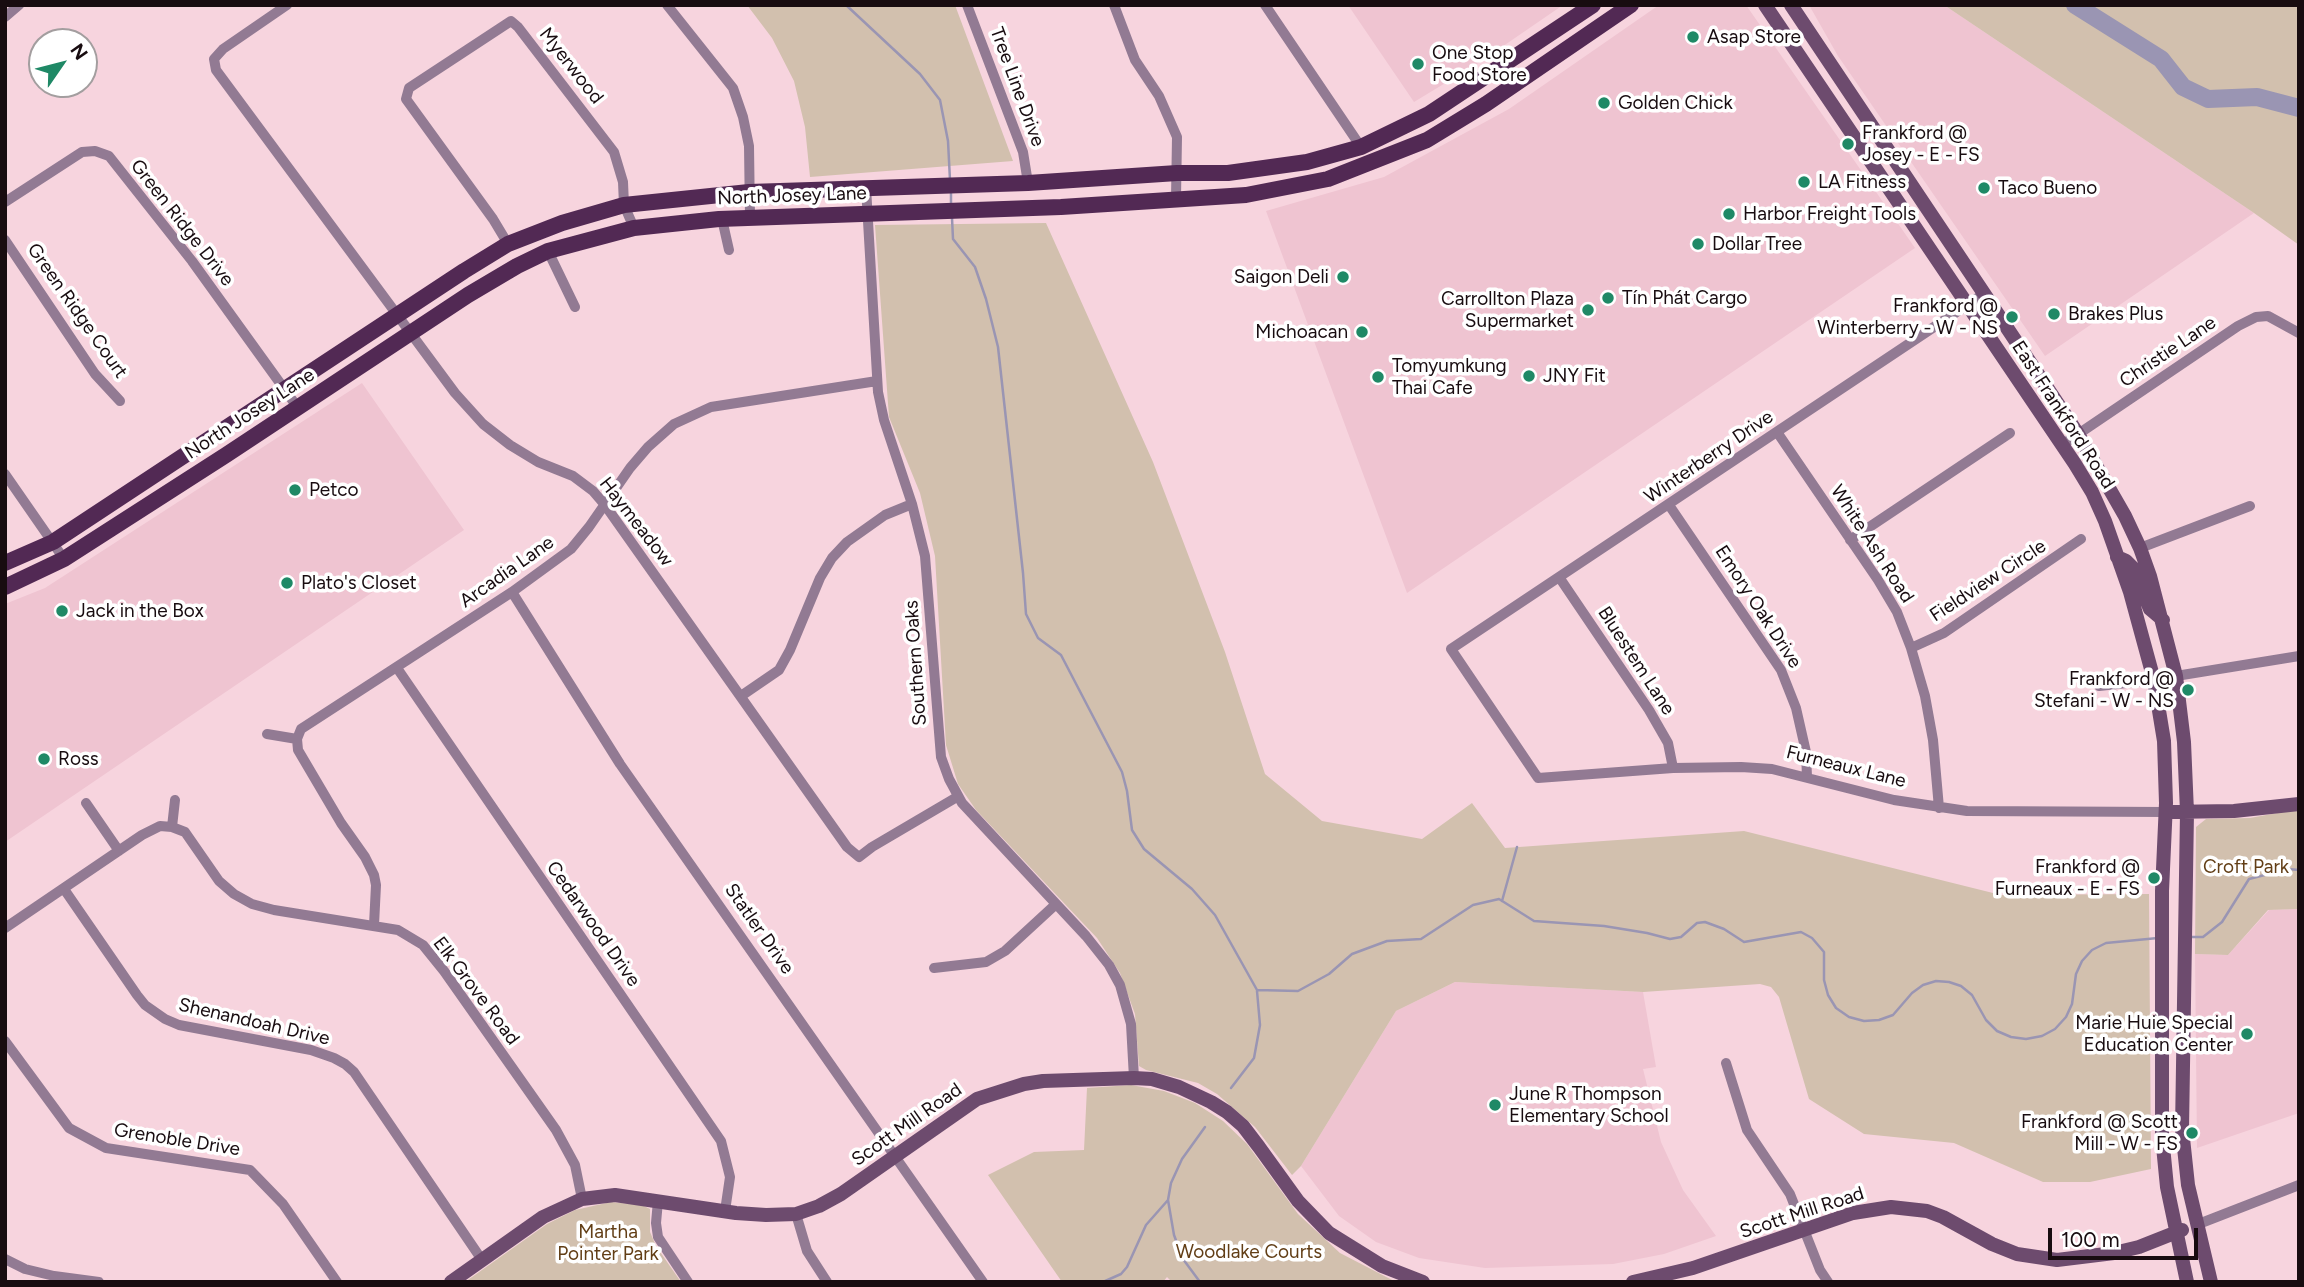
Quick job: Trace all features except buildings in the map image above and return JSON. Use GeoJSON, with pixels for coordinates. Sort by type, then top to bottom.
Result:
{"type":"FeatureCollection","features":[{"type":"Feature","properties":{"kind":"main road","name":"North Josey Lane"},"geometry":{"type":"LineString","coordinates":[[5,563],[53,542],[284,388],[508,244],[562,223],[624,205],[749,192],[1228,173],[1307,162],[1361,147],[1429,114],[1593,5]]}},
{"type":"Feature","properties":{"kind":"main road","name":"North Josey Lane"},"geometry":{"type":"LineString","coordinates":[[5,587],[64,559],[497,277],[548,251],[634,228],[722,219],[1028,209],[1269,192],[1328,180],[1427,140],[1486,104],[1631,5]]}},
{"type":"Feature","properties":{"kind":"main road","name":"East Frankford Road"},"geometry":{"type":"LineString","coordinates":[[1765,5],[2092,492],[2131,595],[2154,680],[2164,741],[2166,812],[2162,904],[2162,1153],[2175,1232],[2188,1282]]}},
{"type":"Feature","properties":{"kind":"main road","name":"East Frankford Road"},"geometry":{"type":"LineString","coordinates":[[1791,5],[2078,434],[2104,477],[2140,548],[2164,620],[2176,676],[2184,742],[2187,812],[2182,1104],[2184,1152],[2196,1225],[2211,1282]]}},
{"type":"Feature","properties":{"kind":"main road"},"geometry":{"type":"LineString","coordinates":[[1470,89],[1486,104]]}},
{"type":"Feature","properties":{"kind":"main road"},"geometry":{"type":"LineString","coordinates":[[1846,127],[1864,114]]}},
{"type":"Feature","properties":{"kind":"main road"},"geometry":{"type":"LineString","coordinates":[[2117,557],[2133,568],[2150,609],[2164,620]]}},
{"type":"Feature","properties":{"kind":"main road","name":"Furneaux Lane"},"geometry":{"type":"LineString","coordinates":[[2166,812],[2270,809],[2299,804]]}},
{"type":"Feature","properties":{"kind":"main road"},"geometry":{"type":"LineString","coordinates":[[2162,1055],[2172,1094],[2177,1102],[2182,1104]]}},
{"type":"Feature","properties":{"kind":"main road","name":"Scott Mill Road"},"geometry":{"type":"LineString","coordinates":[[451,1282],[542,1217],[582,1199],[615,1195],[725,1211],[766,1215],[796,1214],[841,1194],[976,1100],[1002,1090],[1043,1081],[1135,1078],[1152,1079],[1179,1087],[1227,1112],[1243,1126],[1298,1201],[1329,1233],[1381,1266],[1423,1282]]}},
{"type":"Feature","properties":{"kind":"main road","name":"Scott Mill Road"},"geometry":{"type":"LineString","coordinates":[[1633,1282],[1693,1268],[1803,1229],[1871,1209],[1910,1207],[1943,1217],[1992,1244],[2017,1254],[2056,1260],[2139,1247],[2196,1225]]}},
{"type":"Feature","properties":{"kind":"street"},"geometry":{"type":"LineString","coordinates":[[5,17],[19,5]]}},
{"type":"Feature","properties":{"kind":"street","name":"Haymeadow"},"geometry":{"type":"LineString","coordinates":[[287,5],[223,49],[214,59],[216,70],[455,393],[484,424],[510,445],[538,462],[573,476],[593,491],[847,847],[859,857],[957,797]]}},
{"type":"Feature","properties":{"kind":"street"},"geometry":{"type":"LineString","coordinates":[[667,5],[733,89],[749,146],[750,218]]}},
{"type":"Feature","properties":{"kind":"street","name":"Tree Line Drive"},"geometry":{"type":"LineString","coordinates":[[967,5],[1023,152],[1028,183]]}},
{"type":"Feature","properties":{"kind":"street"},"geometry":{"type":"LineString","coordinates":[[1114,5],[1135,60],[1170,119],[1177,137],[1177,198]]}},
{"type":"Feature","properties":{"kind":"street"},"geometry":{"type":"LineString","coordinates":[[1265,5],[1361,147]]}},
{"type":"Feature","properties":{"kind":"street","name":"Myerwood"},"geometry":{"type":"LineString","coordinates":[[508,244],[493,219],[406,99],[409,88],[511,22],[518,27],[614,152],[623,182],[624,205],[634,228]]}},
{"type":"Feature","properties":{"kind":"street","name":"Green Ridge Drive"},"geometry":{"type":"LineString","coordinates":[[5,202],[82,152],[95,150],[109,156],[192,261],[298,408]]}},
{"type":"Feature","properties":{"kind":"street","name":"Southern Oaks"},"geometry":{"type":"LineString","coordinates":[[866,187],[877,381],[884,420],[912,504],[925,556],[941,757],[957,797],[1100,953],[1120,985],[1131,1024],[1135,1078]]}},
{"type":"Feature","properties":{"kind":"street"},"geometry":{"type":"LineString","coordinates":[[722,219],[729,250]]}},
{"type":"Feature","properties":{"kind":"street","name":"Green Ridge Court"},"geometry":{"type":"LineString","coordinates":[[5,240],[95,374],[120,401]]}},
{"type":"Feature","properties":{"kind":"street"},"geometry":{"type":"LineString","coordinates":[[548,251],[575,307]]}},
{"type":"Feature","properties":{"kind":"street","name":"Winterberry Drive"},"geometry":{"type":"LineString","coordinates":[[1451,649],[1985,293]]}},
{"type":"Feature","properties":{"kind":"street","name":"Christie Lane"},"geometry":{"type":"LineString","coordinates":[[2062,445],[2256,317],[2268,316],[2299,333]]}},
{"type":"Feature","properties":{"kind":"street","name":"Arcadia Lane"},"geometry":{"type":"LineString","coordinates":[[297,739],[301,729],[512,592],[571,549],[630,468],[654,441],[674,424],[699,411],[745,400],[877,381]]}},
{"type":"Feature","properties":{"kind":"street","name":"White Ash Road"},"geometry":{"type":"LineString","coordinates":[[1777,432],[1891,601],[1911,648],[1925,696],[1933,740],[1938,808]]}},
{"type":"Feature","properties":{"kind":"street"},"geometry":{"type":"LineString","coordinates":[[1850,540],[2010,433]]}},
{"type":"Feature","properties":{"kind":"street"},"geometry":{"type":"LineString","coordinates":[[5,474],[64,559]]}},
{"type":"Feature","properties":{"kind":"street"},"geometry":{"type":"LineString","coordinates":[[741,696],[779,670],[820,578],[832,558],[847,542],[885,515],[912,504]]}},
{"type":"Feature","properties":{"kind":"street","name":"Emory Oak Drive"},"geometry":{"type":"LineString","coordinates":[[1669,505],[1781,670],[1796,708],[1806,752],[1807,777]]}},
{"type":"Feature","properties":{"kind":"street"},"geometry":{"type":"LineString","coordinates":[[2140,548],[2250,506]]}},
{"type":"Feature","properties":{"kind":"street","name":"Fieldview Circle"},"geometry":{"type":"LineString","coordinates":[[1911,648],[1944,633],[2081,539]]}},
{"type":"Feature","properties":{"kind":"street","name":"Bluestem Lane"},"geometry":{"type":"LineString","coordinates":[[1559,577],[1649,710],[1668,743],[1673,768]]}},
{"type":"Feature","properties":{"kind":"street","name":"Statler Drive"},"geometry":{"type":"LineString","coordinates":[[512,592],[620,764],[983,1282]]}},
{"type":"Feature","properties":{"kind":"street","name":"Furneaux Lane"},"geometry":{"type":"LineString","coordinates":[[1451,649],[1538,778],[1673,768],[1741,767],[1772,769],[1894,800],[1938,808],[1998,812],[2166,812]]}},
{"type":"Feature","properties":{"kind":"street"},"geometry":{"type":"LineString","coordinates":[[2176,676],[2299,656]]}},
{"type":"Feature","properties":{"kind":"street","name":"Cedarwood Drive"},"geometry":{"type":"LineString","coordinates":[[397,668],[721,1141],[730,1177],[725,1211]]}},
{"type":"Feature","properties":{"kind":"street"},"geometry":{"type":"LineString","coordinates":[[2099,686],[2154,680]]}},
{"type":"Feature","properties":{"kind":"street"},"geometry":{"type":"LineString","coordinates":[[267,734],[297,739],[303,760],[365,857],[376,885],[374,925]]}},
{"type":"Feature","properties":{"kind":"street"},"geometry":{"type":"LineString","coordinates":[[5,928],[152,829],[160,826],[172,827],[175,800]]}},
{"type":"Feature","properties":{"kind":"street"},"geometry":{"type":"LineString","coordinates":[[86,803],[119,851]]}},
{"type":"Feature","properties":{"kind":"street","name":"Elk Grove Road"},"geometry":{"type":"LineString","coordinates":[[172,827],[185,832],[219,880],[234,894],[252,904],[274,910],[374,925],[407,934],[423,945],[556,1130],[575,1165],[582,1199]]}},
{"type":"Feature","properties":{"kind":"street","name":"Shenandoah Drive"},"geometry":{"type":"LineString","coordinates":[[64,889],[137,995],[165,1019],[179,1025],[323,1053],[354,1072],[482,1260]]}},
{"type":"Feature","properties":{"kind":"street"},"geometry":{"type":"LineString","coordinates":[[934,968],[986,962],[1004,951],[1055,905]]}},
{"type":"Feature","properties":{"kind":"street","name":"Grenoble Drive"},"geometry":{"type":"LineString","coordinates":[[5,1041],[69,1128],[106,1148],[250,1170],[283,1204],[337,1282]]}},
{"type":"Feature","properties":{"kind":"street"},"geometry":{"type":"LineString","coordinates":[[1726,1063],[1747,1130],[1790,1194],[1820,1270],[1828,1282]]}},
{"type":"Feature","properties":{"kind":"street","name":"Scott Mill Road"},"geometry":{"type":"LineString","coordinates":[[2196,1225],[2299,1185]]}},
{"type":"Feature","properties":{"kind":"street"},"geometry":{"type":"LineString","coordinates":[[658,1201],[658,1237],[688,1282]]}},
{"type":"Feature","properties":{"kind":"street"},"geometry":{"type":"LineString","coordinates":[[796,1214],[807,1251],[827,1282]]}},
{"type":"Feature","properties":{"kind":"street"},"geometry":{"type":"LineString","coordinates":[[5,1259],[35,1272],[99,1282]]}},
{"type":"Feature","properties":{"kind":"shaded area"},"geometry":{"type":"Polygon","coordinates":[[[1348,5],[1563,5],[1480,62],[1414,102],[1348,5]]]}},
{"type":"Feature","properties":{"kind":"shaded area"},"geometry":{"type":"Polygon","coordinates":[[[1659,5],[1746,5],[1915,248],[1407,593],[1266,211],[1384,177],[1509,109],[1659,5]]]}},
{"type":"Feature","properties":{"kind":"shaded area"},"geometry":{"type":"Polygon","coordinates":[[[1809,5],[1944,5],[2254,213],[2045,356],[1838,56],[1809,5]]]}},
{"type":"Feature","properties":{"kind":"shaded area"},"geometry":{"type":"Polygon","coordinates":[[[362,383],[464,530],[5,842],[5,604],[45,588],[362,383]]]}},
{"type":"Feature","properties":{"kind":"shaded area","name":"Marie Huie Special Education Center"},"geometry":{"type":"Polygon","coordinates":[[[2299,909],[2299,1113],[2197,1148],[2195,954],[2228,955],[2269,910],[2299,909]]]}},
{"type":"Feature","properties":{"kind":"shaded area","name":"June R Thompson Elementary School"},"geometry":{"type":"Polygon","coordinates":[[[1455,982],[1643,992],[1656,1067],[1643,1069],[1661,1142],[1683,1190],[1716,1236],[1664,1254],[1613,1264],[1485,1268],[1419,1258],[1376,1242],[1339,1216],[1301,1166],[1396,1011],[1455,982]]]}},
{"type":"Feature","properties":{"kind":"green space"},"geometry":{"type":"Polygon","coordinates":[[[747,5],[955,5],[1013,161],[810,177],[805,127],[794,81],[772,38],[747,5]]]}},
{"type":"Feature","properties":{"kind":"green space"},"geometry":{"type":"Polygon","coordinates":[[[1944,5],[2299,5],[2299,245],[2254,213],[1944,5]]]}},
{"type":"Feature","properties":{"kind":"green space"},"geometry":{"type":"Polygon","coordinates":[[[1046,223],[1153,462],[1225,652],[1265,774],[1322,821],[1422,839],[1472,803],[1505,848],[1744,831],[2001,895],[2149,894],[2151,1169],[2090,1182],[2043,1182],[1954,1143],[1864,1134],[1809,1099],[1779,997],[1771,987],[1760,984],[1643,992],[1455,982],[1396,1011],[1301,1166],[1292,1175],[1255,1127],[1217,1094],[1198,1083],[1139,1066],[1135,1014],[1120,973],[1097,938],[976,810],[958,784],[946,745],[935,556],[920,493],[889,417],[875,225],[1046,223]]]}},
{"type":"Feature","properties":{"kind":"green space","name":"Croft Park"},"geometry":{"type":"Polygon","coordinates":[[[2299,809],[2299,909],[2268,910],[2228,955],[2195,954],[2196,827],[2206,819],[2250,818],[2299,809]]]}},
{"type":"Feature","properties":{"kind":"green space","name":"Woodlake Courts"},"geometry":{"type":"Polygon","coordinates":[[[1131,1085],[1164,1091],[1195,1103],[1223,1121],[1247,1144],[1298,1214],[1340,1253],[1396,1282],[1172,1282],[1167,1277],[1163,1282],[1062,1282],[988,1175],[1034,1152],[1084,1150],[1087,1088],[1131,1085]]]}},
{"type":"Feature","properties":{"kind":"green space","name":"Martha Pointer Park"},"geometry":{"type":"Polygon","coordinates":[[[611,1202],[642,1205],[650,1209],[650,1232],[656,1246],[681,1282],[465,1282],[547,1224],[575,1210],[611,1202]]]}},
{"type":"Feature","properties":{"kind":"waterway"},"geometry":{"type":"LineString","coordinates":[[846,5],[920,74],[940,100],[948,141],[950,180]]}},
{"type":"Feature","properties":{"kind":"waterway"},"geometry":{"type":"LineString","coordinates":[[2075,5],[2161,59],[2183,87],[2208,99],[2257,97],[2299,108]]}},
{"type":"Feature","properties":{"kind":"waterway"},"geometry":{"type":"LineString","coordinates":[[951,190],[951,205]]}},
{"type":"Feature","properties":{"kind":"waterway"},"geometry":{"type":"LineString","coordinates":[[952,218],[953,239],[975,267],[998,347],[1026,614],[1038,638],[1061,655],[1122,772],[1132,830],[1144,849],[1192,889],[1215,915],[1257,990],[1298,991],[1329,974],[1352,954],[1387,941],[1421,939],[1473,905],[1499,899],[1534,921],[1604,926],[1670,939],[1681,937],[1697,923],[1705,922],[1724,929],[1744,942],[1801,932],[1812,938],[1824,952],[1824,980],[1828,995],[1836,1008],[1849,1017],[1864,1021],[1879,1020],[1893,1015],[1912,993],[1923,985],[1936,981],[1949,982],[1961,986],[1972,995],[1986,1020],[1997,1031],[2026,1039],[2042,1036],[2055,1029],[2066,1017],[2072,1004],[2076,974],[2082,961],[2092,950],[2106,943],[2158,938]]}},
{"type":"Feature","properties":{"kind":"waterway"},"geometry":{"type":"LineString","coordinates":[[1502,901],[1517,847]]}},
{"type":"Feature","properties":{"kind":"waterway"},"geometry":{"type":"LineString","coordinates":[[2189,937],[2203,937],[2222,922],[2249,879],[2288,869],[2299,870]]}},
{"type":"Feature","properties":{"kind":"waterway"},"geometry":{"type":"LineString","coordinates":[[1231,1088],[1254,1058],[1260,1025],[1257,991]]}},
{"type":"Feature","properties":{"kind":"waterway"},"geometry":{"type":"LineString","coordinates":[[1200,1282],[1183,1259],[1174,1235],[1168,1200],[1171,1183],[1182,1159],[1205,1127]]}},
{"type":"Feature","properties":{"kind":"waterway"},"geometry":{"type":"LineString","coordinates":[[1103,1282],[1121,1274],[1127,1267],[1146,1225],[1168,1200]]}},
{"type":"Feature","properties":{"kind":"place","name":"Asap Store"},"geometry":{"type":"Point","coordinates":[1693,37]}},
{"type":"Feature","properties":{"kind":"place","name":"One Stop Food Store"},"geometry":{"type":"Point","coordinates":[1418,64]}},
{"type":"Feature","properties":{"kind":"place","name":"Golden Chick"},"geometry":{"type":"Point","coordinates":[1604,103]}},
{"type":"Feature","properties":{"kind":"place","name":"Frankford @ Josey - E - FS"},"geometry":{"type":"Point","coordinates":[1848,144]}},
{"type":"Feature","properties":{"kind":"place","name":"LA Fitness"},"geometry":{"type":"Point","coordinates":[1804,182]}},
{"type":"Feature","properties":{"kind":"place","name":"Taco Bueno"},"geometry":{"type":"Point","coordinates":[1984,188]}},
{"type":"Feature","properties":{"kind":"place","name":"Harbor Freight Tools"},"geometry":{"type":"Point","coordinates":[1729,214]}},
{"type":"Feature","properties":{"kind":"place","name":"Dollar Tree"},"geometry":{"type":"Point","coordinates":[1698,244]}},
{"type":"Feature","properties":{"kind":"place","name":"Saigon Deli"},"geometry":{"type":"Point","coordinates":[1343,277]}},
{"type":"Feature","properties":{"kind":"place","name":"Tín Phát Cargo"},"geometry":{"type":"Point","coordinates":[1608,298]}},
{"type":"Feature","properties":{"kind":"place","name":"Carrollton Plaza Supermarket"},"geometry":{"type":"Point","coordinates":[1588,310]}},
{"type":"Feature","properties":{"kind":"place","name":"Brakes Plus"},"geometry":{"type":"Point","coordinates":[2054,314]}},
{"type":"Feature","properties":{"kind":"place","name":"Frankford @ Winterberry - W - NS"},"geometry":{"type":"Point","coordinates":[2012,317]}},
{"type":"Feature","properties":{"kind":"place","name":"Michoacan"},"geometry":{"type":"Point","coordinates":[1362,332]}},
{"type":"Feature","properties":{"kind":"place","name":"JNY Fit"},"geometry":{"type":"Point","coordinates":[1529,376]}},
{"type":"Feature","properties":{"kind":"place","name":"Tomyumkung Thai Cafe"},"geometry":{"type":"Point","coordinates":[1378,377]}},
{"type":"Feature","properties":{"kind":"place","name":"Petco"},"geometry":{"type":"Point","coordinates":[295,490]}},
{"type":"Feature","properties":{"kind":"place","name":"Plato's Closet"},"geometry":{"type":"Point","coordinates":[287,583]}},
{"type":"Feature","properties":{"kind":"place","name":"Jack in the Box"},"geometry":{"type":"Point","coordinates":[62,611]}},
{"type":"Feature","properties":{"kind":"place","name":"Frankford @ Stefani - W - NS"},"geometry":{"type":"Point","coordinates":[2188,690]}},
{"type":"Feature","properties":{"kind":"place","name":"Ross"},"geometry":{"type":"Point","coordinates":[44,759]}},
{"type":"Feature","properties":{"kind":"place","name":"Frankford @ Furneaux - E - FS"},"geometry":{"type":"Point","coordinates":[2154,878]}},
{"type":"Feature","properties":{"kind":"place","name":"Marie Huie Special Education Center"},"geometry":{"type":"Point","coordinates":[2247,1034]}},
{"type":"Feature","properties":{"kind":"place","name":"June R Thompson Elementary School"},"geometry":{"type":"Point","coordinates":[1495,1105]}},
{"type":"Feature","properties":{"kind":"place","name":"Frankford @ Scott Mill - W - FS"},"geometry":{"type":"Point","coordinates":[2192,1133]}}]}
